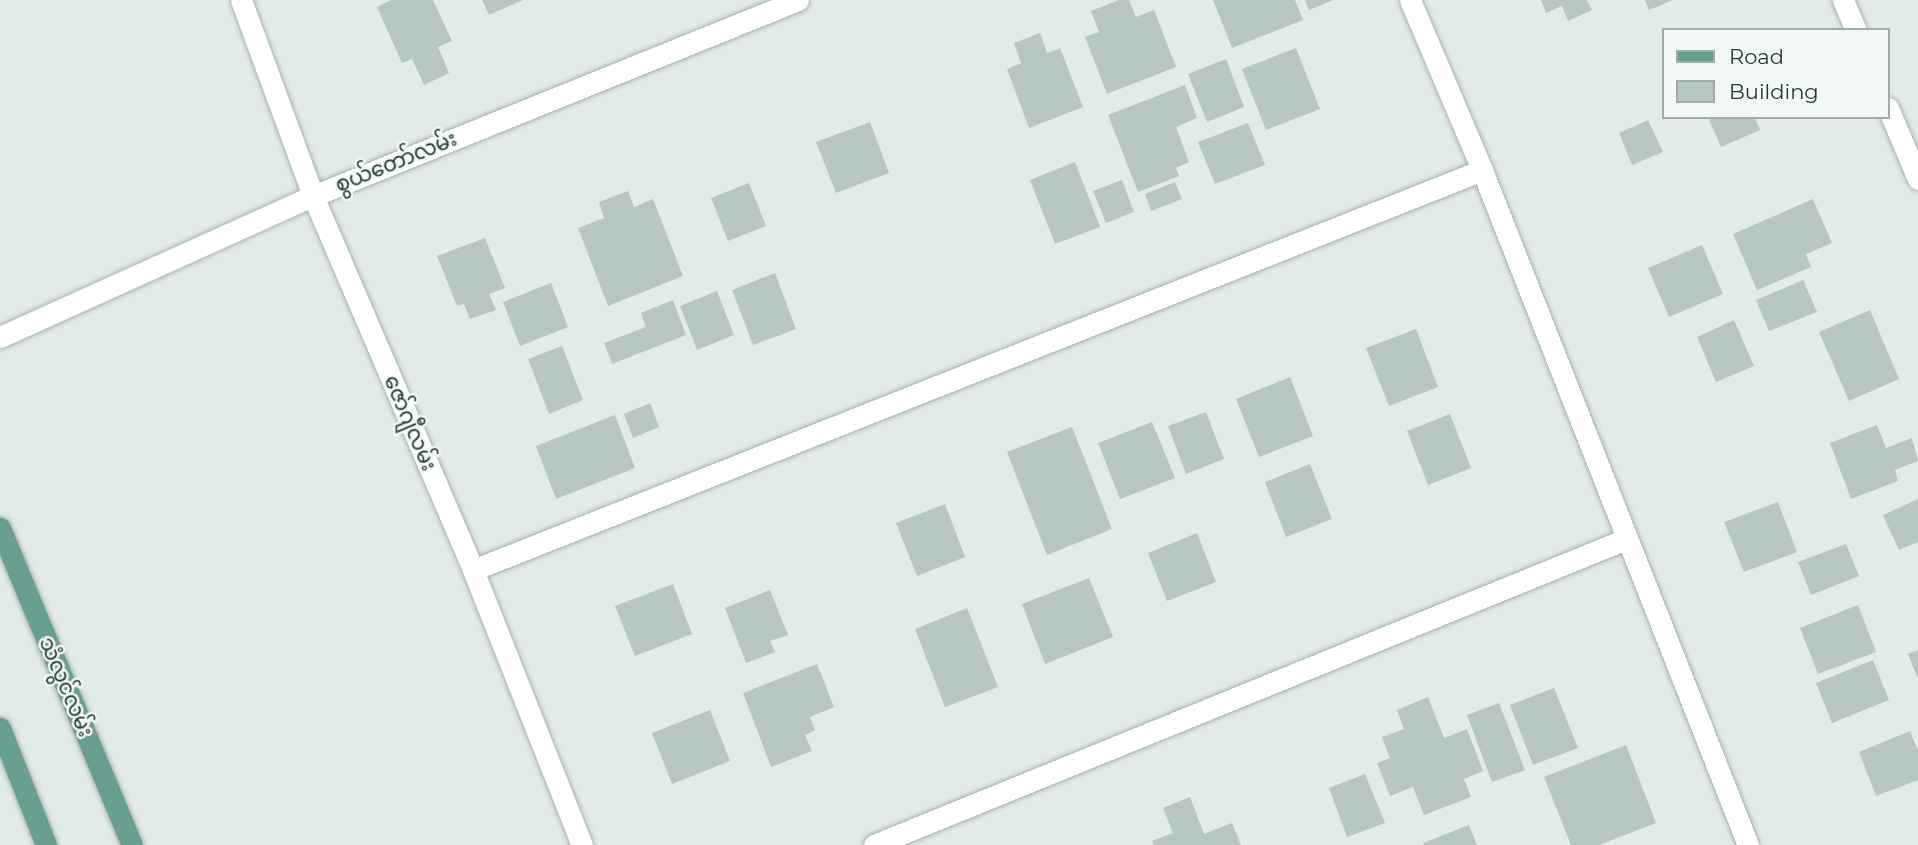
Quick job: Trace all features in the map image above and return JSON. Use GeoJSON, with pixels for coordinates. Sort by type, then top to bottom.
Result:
{"type":"FeatureCollection","features":[{"type":"Feature","properties":{"kind":"main road","name":"သံလွင်လမ်း"},"geometry":{"type":"LineString","coordinates":[[0,528],[132,845]]}},
{"type":"Feature","properties":{"kind":"main road"},"geometry":{"type":"LineString","coordinates":[[0,728],[46,845]]}},
{"type":"Feature","properties":{"kind":"street","name":"ဇော်ဂျီလမ်း"},"geometry":{"type":"LineString","coordinates":[[241,0],[313,196],[473,570],[582,845]]}},
{"type":"Feature","properties":{"kind":"street","name":"စွယ်တော်လမ်း"},"geometry":{"type":"LineString","coordinates":[[0,337],[313,196],[798,0]]}},
{"type":"Feature","properties":{"kind":"street"},"geometry":{"type":"LineString","coordinates":[[1410,0],[1482,170],[1748,845]]}},
{"type":"Feature","properties":{"kind":"street"},"geometry":{"type":"LineString","coordinates":[[1843,0],[1855,28]]}},
{"type":"Feature","properties":{"kind":"street"},"geometry":{"type":"LineString","coordinates":[[1890,113],[1918,179]]}},
{"type":"Feature","properties":{"kind":"street"},"geometry":{"type":"LineString","coordinates":[[473,570],[1482,170]]}},
{"type":"Feature","properties":{"kind":"street"},"geometry":{"type":"LineString","coordinates":[[874,845],[1626,538]]}},
{"type":"Feature","properties":{"kind":"building"},"geometry":{"type":"Polygon","coordinates":[[[391,0],[433,0],[452,41],[438,47],[449,73],[424,85],[412,59],[402,63],[377,7],[391,0]]]}},
{"type":"Feature","properties":{"kind":"building"},"geometry":{"type":"Polygon","coordinates":[[[482,0],[523,0],[489,15],[482,0]]]}},
{"type":"Feature","properties":{"kind":"building"},"geometry":{"type":"Polygon","coordinates":[[[1119,0],[1129,0],[1136,17],[1154,10],[1176,67],[1107,94],[1085,37],[1099,32],[1091,11],[1119,0]]]}},
{"type":"Feature","properties":{"kind":"building"},"geometry":{"type":"Polygon","coordinates":[[[1213,0],[1295,0],[1303,20],[1232,48],[1213,0]]]}},
{"type":"Feature","properties":{"kind":"building"},"geometry":{"type":"Polygon","coordinates":[[[1305,0],[1333,0],[1309,10],[1305,0]]]}},
{"type":"Feature","properties":{"kind":"building"},"geometry":{"type":"Polygon","coordinates":[[[1541,0],[1587,0],[1592,10],[1568,21],[1562,6],[1546,13],[1541,0]]]}},
{"type":"Feature","properties":{"kind":"building"},"geometry":{"type":"Polygon","coordinates":[[[1645,0],[1673,0],[1649,10],[1645,0]]]}},
{"type":"Feature","properties":{"kind":"building"},"geometry":{"type":"Polygon","coordinates":[[[1040,33],[1047,53],[1060,48],[1083,107],[1029,128],[1007,69],[1021,63],[1014,43],[1040,33]]]}},
{"type":"Feature","properties":{"kind":"building"},"geometry":{"type":"Polygon","coordinates":[[[1296,48],[1320,109],[1266,130],[1242,69],[1296,48]]]}},
{"type":"Feature","properties":{"kind":"building"},"geometry":{"type":"Polygon","coordinates":[[[1226,59],[1244,107],[1207,122],[1188,74],[1226,59]]]}},
{"type":"Feature","properties":{"kind":"building"},"geometry":{"type":"Polygon","coordinates":[[[1185,85],[1197,118],[1176,127],[1189,162],[1176,168],[1179,176],[1138,192],[1108,115],[1185,85]]]}},
{"type":"Feature","properties":{"kind":"building"},"geometry":{"type":"Polygon","coordinates":[[[1709,119],[1755,119],[1760,130],[1721,147],[1709,119]]]}},
{"type":"Feature","properties":{"kind":"building"},"geometry":{"type":"Polygon","coordinates":[[[1648,120],[1663,152],[1632,165],[1619,133],[1648,120]]]}},
{"type":"Feature","properties":{"kind":"building"},"geometry":{"type":"Polygon","coordinates":[[[870,122],[889,173],[836,193],[816,142],[870,122]]]}},
{"type":"Feature","properties":{"kind":"building"},"geometry":{"type":"Polygon","coordinates":[[[1248,123],[1265,165],[1215,184],[1198,142],[1248,123]]]}},
{"type":"Feature","properties":{"kind":"building"},"geometry":{"type":"Polygon","coordinates":[[[1075,162],[1100,227],[1055,244],[1030,180],[1075,162]]]}},
{"type":"Feature","properties":{"kind":"building"},"geometry":{"type":"Polygon","coordinates":[[[1122,180],[1134,212],[1106,223],[1093,191],[1122,180]]]}},
{"type":"Feature","properties":{"kind":"building"},"geometry":{"type":"Polygon","coordinates":[[[1175,182],[1182,199],[1151,211],[1145,194],[1175,182]]]}},
{"type":"Feature","properties":{"kind":"building"},"geometry":{"type":"Polygon","coordinates":[[[749,183],[766,226],[728,241],[711,198],[749,183]]]}},
{"type":"Feature","properties":{"kind":"building"},"geometry":{"type":"Polygon","coordinates":[[[628,191],[634,207],[653,199],[683,276],[608,306],[578,228],[604,218],[599,202],[628,191]]]}},
{"type":"Feature","properties":{"kind":"building"},"geometry":{"type":"Polygon","coordinates":[[[1813,199],[1832,243],[1806,254],[1811,267],[1757,290],[1733,234],[1813,199]]]}},
{"type":"Feature","properties":{"kind":"building"},"geometry":{"type":"Polygon","coordinates":[[[485,238],[505,288],[489,294],[496,310],[470,319],[464,304],[457,306],[437,256],[485,238]]]}},
{"type":"Feature","properties":{"kind":"building"},"geometry":{"type":"Polygon","coordinates":[[[1702,245],[1723,294],[1669,317],[1648,268],[1702,245]]]}},
{"type":"Feature","properties":{"kind":"building"},"geometry":{"type":"Polygon","coordinates":[[[775,273],[796,329],[753,345],[732,290],[775,273]]]}},
{"type":"Feature","properties":{"kind":"building"},"geometry":{"type":"Polygon","coordinates":[[[1803,280],[1817,312],[1769,331],[1756,300],[1803,280]]]}},
{"type":"Feature","properties":{"kind":"building"},"geometry":{"type":"Polygon","coordinates":[[[551,283],[568,327],[520,346],[503,302],[551,283]]]}},
{"type":"Feature","properties":{"kind":"building"},"geometry":{"type":"Polygon","coordinates":[[[717,291],[734,335],[697,350],[680,306],[717,291]]]}},
{"type":"Feature","properties":{"kind":"building"},"geometry":{"type":"Polygon","coordinates":[[[673,300],[686,335],[612,364],[604,343],[646,327],[641,313],[673,300]]]}},
{"type":"Feature","properties":{"kind":"building"},"geometry":{"type":"Polygon","coordinates":[[[1870,310],[1899,379],[1849,401],[1819,332],[1870,310]]]}},
{"type":"Feature","properties":{"kind":"building"},"geometry":{"type":"Polygon","coordinates":[[[1734,320],[1754,366],[1716,382],[1697,337],[1734,320]]]}},
{"type":"Feature","properties":{"kind":"building"},"geometry":{"type":"Polygon","coordinates":[[[1416,329],[1438,387],[1389,406],[1366,348],[1416,329]]]}},
{"type":"Feature","properties":{"kind":"building"},"geometry":{"type":"Polygon","coordinates":[[[562,346],[583,400],[549,414],[528,359],[562,346]]]}},
{"type":"Feature","properties":{"kind":"building"},"geometry":{"type":"Polygon","coordinates":[[[1290,377],[1313,436],[1259,457],[1236,399],[1290,377]]]}},
{"type":"Feature","properties":{"kind":"building"},"geometry":{"type":"Polygon","coordinates":[[[650,403],[659,427],[633,438],[624,414],[650,403]]]}},
{"type":"Feature","properties":{"kind":"building"},"geometry":{"type":"Polygon","coordinates":[[[1206,412],[1224,459],[1186,474],[1168,426],[1206,412]]]}},
{"type":"Feature","properties":{"kind":"building"},"geometry":{"type":"Polygon","coordinates":[[[1450,414],[1471,468],[1428,485],[1407,431],[1450,414]]]}},
{"type":"Feature","properties":{"kind":"building"},"geometry":{"type":"Polygon","coordinates":[[[615,415],[635,468],[556,499],[536,446],[615,415]]]}},
{"type":"Feature","properties":{"kind":"building"},"geometry":{"type":"Polygon","coordinates":[[[1152,422],[1175,478],[1120,499],[1098,443],[1152,422]]]}},
{"type":"Feature","properties":{"kind":"building"},"geometry":{"type":"Polygon","coordinates":[[[1877,425],[1886,448],[1912,438],[1918,461],[1895,470],[1898,481],[1851,499],[1830,443],[1877,425]]]}},
{"type":"Feature","properties":{"kind":"building"},"geometry":{"type":"Polygon","coordinates":[[[1072,427],[1112,529],[1047,555],[1007,452],[1072,427]]]}},
{"type":"Feature","properties":{"kind":"building"},"geometry":{"type":"Polygon","coordinates":[[[1310,464],[1332,519],[1286,537],[1265,482],[1310,464]]]}},
{"type":"Feature","properties":{"kind":"building"},"geometry":{"type":"Polygon","coordinates":[[[1918,499],[1918,542],[1899,550],[1883,515],[1918,499]]]}},
{"type":"Feature","properties":{"kind":"building"},"geometry":{"type":"Polygon","coordinates":[[[1778,502],[1797,552],[1744,572],[1724,522],[1778,502]]]}},
{"type":"Feature","properties":{"kind":"building"},"geometry":{"type":"Polygon","coordinates":[[[945,504],[965,557],[917,576],[896,523],[945,504]]]}},
{"type":"Feature","properties":{"kind":"building"},"geometry":{"type":"Polygon","coordinates":[[[1197,533],[1216,582],[1167,601],[1148,553],[1197,533]]]}},
{"type":"Feature","properties":{"kind":"building"},"geometry":{"type":"Polygon","coordinates":[[[1846,544],[1859,576],[1811,595],[1798,562],[1846,544]]]}},
{"type":"Feature","properties":{"kind":"building"},"geometry":{"type":"Polygon","coordinates":[[[1089,578],[1113,637],[1045,664],[1022,604],[1089,578]]]}},
{"type":"Feature","properties":{"kind":"building"},"geometry":{"type":"Polygon","coordinates":[[[673,584],[692,634],[635,656],[615,606],[673,584]]]}},
{"type":"Feature","properties":{"kind":"building"},"geometry":{"type":"Polygon","coordinates":[[[770,590],[788,635],[770,641],[775,652],[746,663],[725,608],[770,590]]]}},
{"type":"Feature","properties":{"kind":"building"},"geometry":{"type":"Polygon","coordinates":[[[1858,605],[1876,652],[1818,674],[1800,628],[1858,605]]]}},
{"type":"Feature","properties":{"kind":"building"},"geometry":{"type":"Polygon","coordinates":[[[967,608],[998,687],[945,707],[915,629],[967,608]]]}},
{"type":"Feature","properties":{"kind":"building"},"geometry":{"type":"Polygon","coordinates":[[[1918,650],[1918,679],[1908,654],[1918,650]]]}},
{"type":"Feature","properties":{"kind":"building"},"geometry":{"type":"Polygon","coordinates":[[[1873,660],[1889,700],[1832,723],[1816,683],[1873,660]]]}},
{"type":"Feature","properties":{"kind":"building"},"geometry":{"type":"Polygon","coordinates":[[[817,664],[834,707],[810,717],[815,730],[805,735],[812,751],[771,767],[743,693],[817,664]]]}},
{"type":"Feature","properties":{"kind":"building"},"geometry":{"type":"Polygon","coordinates":[[[1554,688],[1578,748],[1533,765],[1510,705],[1554,688]]]}},
{"type":"Feature","properties":{"kind":"building"},"geometry":{"type":"Polygon","coordinates":[[[1428,697],[1444,738],[1467,729],[1483,771],[1464,779],[1471,797],[1424,815],[1413,787],[1390,796],[1377,763],[1390,758],[1382,737],[1404,729],[1397,710],[1428,697]]]}},
{"type":"Feature","properties":{"kind":"building"},"geometry":{"type":"Polygon","coordinates":[[[1499,703],[1525,770],[1492,782],[1467,715],[1499,703]]]}},
{"type":"Feature","properties":{"kind":"building"},"geometry":{"type":"Polygon","coordinates":[[[710,710],[730,761],[672,784],[652,733],[710,710]]]}},
{"type":"Feature","properties":{"kind":"building"},"geometry":{"type":"Polygon","coordinates":[[[1910,731],[1918,751],[1918,780],[1876,796],[1859,752],[1910,731]]]}},
{"type":"Feature","properties":{"kind":"building"},"geometry":{"type":"Polygon","coordinates":[[[1626,745],[1656,823],[1599,845],[1571,845],[1544,777],[1626,745]]]}},
{"type":"Feature","properties":{"kind":"building"},"geometry":{"type":"Polygon","coordinates":[[[1365,774],[1385,823],[1347,837],[1329,788],[1365,774]]]}},
{"type":"Feature","properties":{"kind":"building"},"geometry":{"type":"Polygon","coordinates":[[[1190,797],[1204,834],[1232,823],[1241,845],[1154,845],[1152,841],[1173,833],[1163,808],[1190,797]]]}},
{"type":"Feature","properties":{"kind":"building"},"geometry":{"type":"Polygon","coordinates":[[[1469,825],[1477,845],[1423,843],[1469,825]]]}}]}
